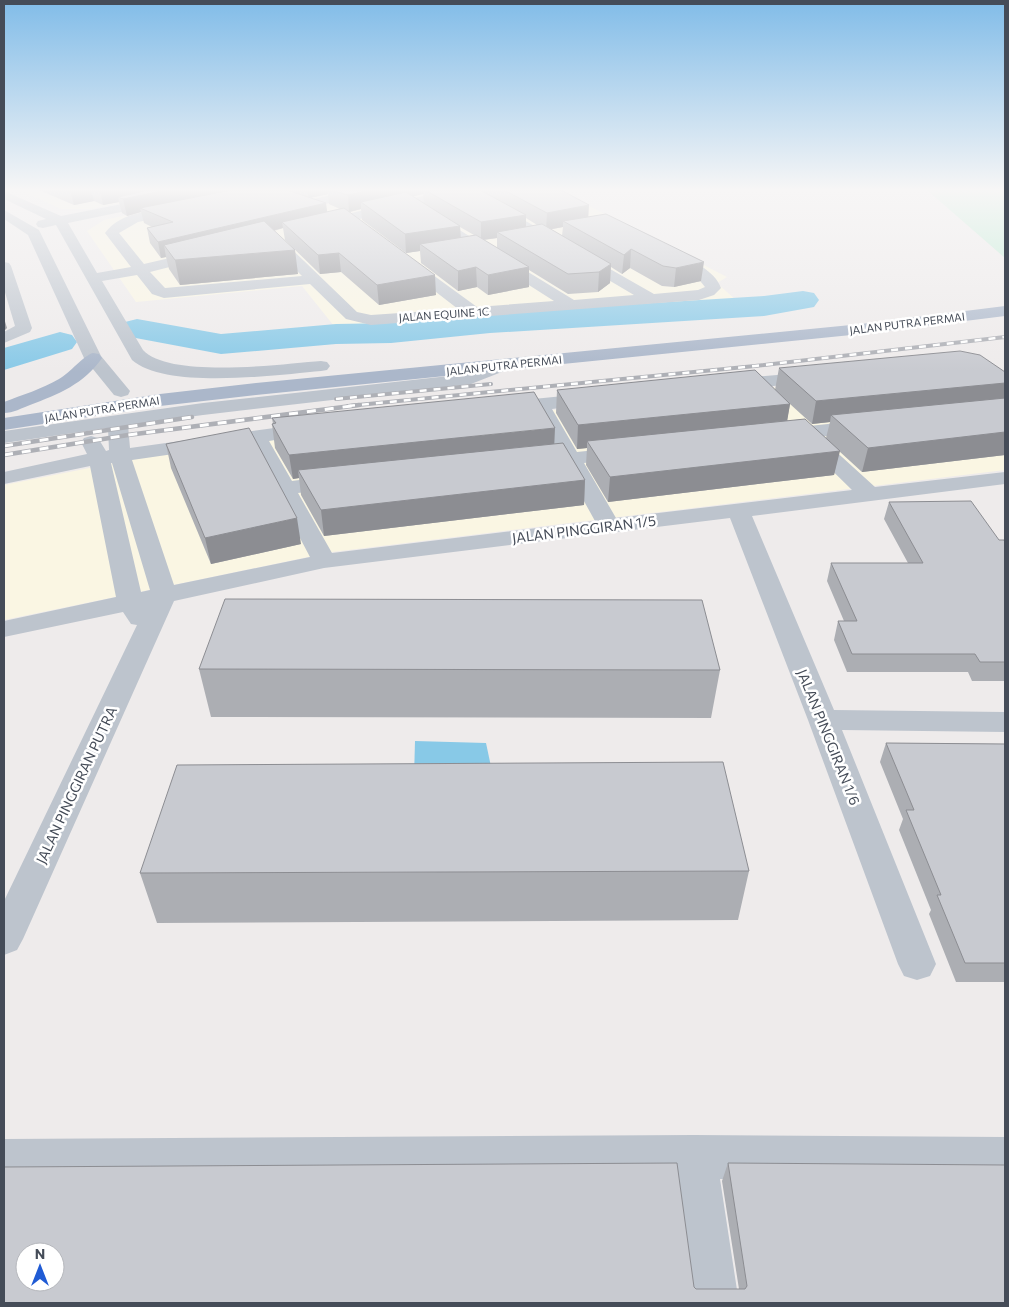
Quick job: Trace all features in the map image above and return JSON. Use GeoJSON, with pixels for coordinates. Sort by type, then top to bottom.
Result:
{"type":"FeatureCollection","features":[{"type":"Feature","properties":{"kind":"main road","name":"JALAN PUTRA PERMAI"},"geometry":{"type":"LineString","coordinates":[[4,413],[121,391],[321,366],[848,321],[1005,301]]}},
{"type":"Feature","properties":{"kind":"main road","name":"JALAN PUTRA PERMAI"},"geometry":{"type":"LineString","coordinates":[[4,413],[160,400],[861,330],[1005,311]]}},
{"type":"Feature","properties":{"kind":"main road"},"geometry":{"type":"LineString","coordinates":[[4,413],[73,378],[89,366],[93,358]]}},
{"type":"Feature","properties":{"kind":"main road"},"geometry":{"type":"LineString","coordinates":[[121,391],[126,395],[136,398],[160,400]]}},
{"type":"Feature","properties":{"kind":"street"},"geometry":{"type":"LineString","coordinates":[[42,251],[93,358],[121,391]]}},
{"type":"Feature","properties":{"kind":"street"},"geometry":{"type":"LineString","coordinates":[[77,251],[135,352],[142,360],[182,372],[214,373],[321,366]]}},
{"type":"Feature","properties":{"kind":"street"},"geometry":{"type":"LineString","coordinates":[[125,251],[157,291],[164,293],[314,279]]}},
{"type":"Feature","properties":{"kind":"street"},"geometry":{"type":"LineString","coordinates":[[93,278],[139,270],[214,251]]}},
{"type":"Feature","properties":{"kind":"street","name":"JALAN EQUINE 1C"},"geometry":{"type":"LineString","coordinates":[[281,251],[314,279],[352,316],[370,320],[699,295],[710,292],[713,288],[713,283],[708,278],[658,251]]}},
{"type":"Feature","properties":{"kind":"street"},"geometry":{"type":"LineString","coordinates":[[485,251],[570,305]]}},
{"type":"Feature","properties":{"kind":"street"},"geometry":{"type":"LineString","coordinates":[[570,251],[650,298]]}},
{"type":"Feature","properties":{"kind":"street"},"geometry":{"type":"LineString","coordinates":[[422,256],[399,257],[473,312]]}},
{"type":"Feature","properties":{"kind":"street"},"geometry":{"type":"LineString","coordinates":[[4,266],[24,328],[4,338]]}},
{"type":"Feature","properties":{"kind":"street"},"geometry":{"type":"LineString","coordinates":[[4,437],[325,394],[471,379],[506,364]]}},
{"type":"Feature","properties":{"kind":"street"},"geometry":{"type":"LineString","coordinates":[[713,387],[833,376]]}},
{"type":"Feature","properties":{"kind":"street"},"geometry":{"type":"LineString","coordinates":[[754,383],[869,494]]}},
{"type":"Feature","properties":{"kind":"street"},"geometry":{"type":"LineString","coordinates":[[480,411],[616,396]]}},
{"type":"Feature","properties":{"kind":"street"},"geometry":{"type":"LineString","coordinates":[[539,404],[609,526]]}},
{"type":"Feature","properties":{"kind":"street"},"geometry":{"type":"LineString","coordinates":[[118,421],[110,457],[130,602],[148,630]]}},
{"type":"Feature","properties":{"kind":"street"},"geometry":{"type":"LineString","coordinates":[[765,437],[880,424]]}},
{"type":"Feature","properties":{"kind":"street"},"geometry":{"type":"LineString","coordinates":[[83,426],[110,457],[164,595]]}},
{"type":"Feature","properties":{"kind":"street"},"geometry":{"type":"LineString","coordinates":[[4,478],[110,457],[256,435],[324,428]]}},
{"type":"Feature","properties":{"kind":"street"},"geometry":{"type":"LineString","coordinates":[[256,435],[324,561]]}},
{"type":"Feature","properties":{"kind":"street"},"geometry":{"type":"LineString","coordinates":[[511,465],[648,450]]}},
{"type":"Feature","properties":{"kind":"street","name":"JALAN PINGGIRAN 1/5"},"geometry":{"type":"LineString","coordinates":[[4,629],[324,561],[1005,478]]}},
{"type":"Feature","properties":{"kind":"street"},"geometry":{"type":"LineString","coordinates":[[285,488],[354,480]]}},
{"type":"Feature","properties":{"kind":"street","name":"JALAN PINGGIRAN 1/6"},"geometry":{"type":"LineString","coordinates":[[738,510],[823,720],[917,964]]}},
{"type":"Feature","properties":{"kind":"street","name":"JALAN PINGGIRAN PUTRA"},"geometry":{"type":"LineString","coordinates":[[4,939],[164,595]]}},
{"type":"Feature","properties":{"kind":"street"},"geometry":{"type":"LineString","coordinates":[[823,720],[1005,722]]}},
{"type":"Feature","properties":{"kind":"street"},"geometry":{"type":"LineString","coordinates":[[4,1161],[694,1157],[1005,1158]]}},
{"type":"Feature","properties":{"kind":"street"},"geometry":{"type":"LineString","coordinates":[[694,1157],[715,1303]]}},
{"type":"Feature","properties":{"kind":"shaded area"},"geometry":{"type":"Polygon","coordinates":[[[101,251],[676,251],[727,277],[717,283],[737,301],[385,329],[334,326],[302,286],[136,302],[101,251]]]}},
{"type":"Feature","properties":{"kind":"shaded area"},"geometry":{"type":"Polygon","coordinates":[[[965,368],[1005,394],[1005,470],[332,552],[4,620],[4,485],[134,459],[272,439],[965,368]]]}},
{"type":"Feature","properties":{"kind":"green space"},"geometry":{"type":"Polygon","coordinates":[[[997,251],[1005,251],[1005,258],[997,251]]]}},
{"type":"Feature","properties":{"kind":"water"},"geometry":{"type":"Polygon","coordinates":[[[415,741],[486,743],[493,776],[414,778],[415,741]]]}},
{"type":"Feature","properties":{"kind":"building"},"geometry":{"type":"Polygon","coordinates":[[[168,251],[283,251],[175,260],[168,251]]]}},
{"type":"Feature","properties":{"kind":"building"},"geometry":{"type":"Polygon","coordinates":[[[314,251],[402,251],[435,275],[377,285],[339,253],[318,255],[314,251]]]}},
{"type":"Feature","properties":{"kind":"building"},"geometry":{"type":"Polygon","coordinates":[[[430,251],[502,251],[529,267],[488,275],[476,267],[458,271],[430,251]]]}},
{"type":"Feature","properties":{"kind":"building"},"geometry":{"type":"Polygon","coordinates":[[[529,251],[589,251],[611,264],[599,272],[568,274],[529,251]]]}},
{"type":"Feature","properties":{"kind":"building"},"geometry":{"type":"Polygon","coordinates":[[[617,251],[629,251],[624,255],[617,251]]]}},
{"type":"Feature","properties":{"kind":"building"},"geometry":{"type":"Polygon","coordinates":[[[635,251],[682,251],[704,262],[676,268],[663,266],[635,251]]]}},
{"type":"Feature","properties":{"kind":"building"},"geometry":{"type":"Polygon","coordinates":[[[960,351],[980,355],[1005,372],[1005,383],[816,401],[779,368],[960,351]]]}},
{"type":"Feature","properties":{"kind":"building"},"geometry":{"type":"Polygon","coordinates":[[[755,370],[790,404],[578,425],[557,390],[755,370]]]}},
{"type":"Feature","properties":{"kind":"building"},"geometry":{"type":"Polygon","coordinates":[[[534,392],[555,428],[289,455],[272,424],[276,423],[272,418],[534,392]]]}},
{"type":"Feature","properties":{"kind":"building"},"geometry":{"type":"Polygon","coordinates":[[[1005,398],[1005,432],[868,448],[831,415],[1005,398]]]}},
{"type":"Feature","properties":{"kind":"building"},"geometry":{"type":"Polygon","coordinates":[[[805,419],[840,451],[610,477],[587,441],[805,419]]]}},
{"type":"Feature","properties":{"kind":"building"},"geometry":{"type":"Polygon","coordinates":[[[249,428],[297,518],[205,538],[166,444],[249,428]]]}},
{"type":"Feature","properties":{"kind":"building"},"geometry":{"type":"Polygon","coordinates":[[[563,443],[585,480],[321,510],[298,470],[563,443]]]}},
{"type":"Feature","properties":{"kind":"building"},"geometry":{"type":"Polygon","coordinates":[[[971,501],[999,540],[1004,540],[1005,542],[1005,662],[980,662],[975,654],[852,654],[838,621],[857,621],[831,563],[923,563],[889,502],[971,501]]]}},
{"type":"Feature","properties":{"kind":"building"},"geometry":{"type":"Polygon","coordinates":[[[225,599],[702,600],[720,670],[199,669],[225,599]]]}},
{"type":"Feature","properties":{"kind":"building"},"geometry":{"type":"Polygon","coordinates":[[[886,743],[1005,744],[1005,963],[965,963],[937,895],[941,895],[906,810],[914,810],[886,743]]]}},
{"type":"Feature","properties":{"kind":"building"},"geometry":{"type":"Polygon","coordinates":[[[723,762],[749,871],[140,873],[177,765],[723,762]]]}},
{"type":"Feature","properties":{"kind":"building"},"geometry":{"type":"Polygon","coordinates":[[[677,1163],[694,1287],[696,1289],[745,1289],[747,1286],[728,1163],[1005,1165],[1005,1303],[4,1303],[4,1167],[677,1163]]]}},
{"type":"Feature","properties":{"kind":"waterway"},"geometry":{"type":"LineString","coordinates":[[137,329],[221,344],[336,334],[391,333],[490,323],[764,306],[803,300]]}},
{"type":"Feature","properties":{"kind":"waterway"},"geometry":{"type":"LineString","coordinates":[[4,359],[60,342]]}},
{"type":"Feature","properties":{"kind":"railway"},"geometry":{"type":"LineString","coordinates":[[348,406],[755,366],[1005,337]]}},
{"type":"Feature","properties":{"kind":"railway"},"geometry":{"type":"LineString","coordinates":[[336,399],[491,384]]}},
{"type":"Feature","properties":{"kind":"railway"},"geometry":{"type":"LineString","coordinates":[[4,455],[128,435],[359,405]]}},
{"type":"Feature","properties":{"kind":"railway"},"geometry":{"type":"LineString","coordinates":[[4,446],[192,417]]}}]}
